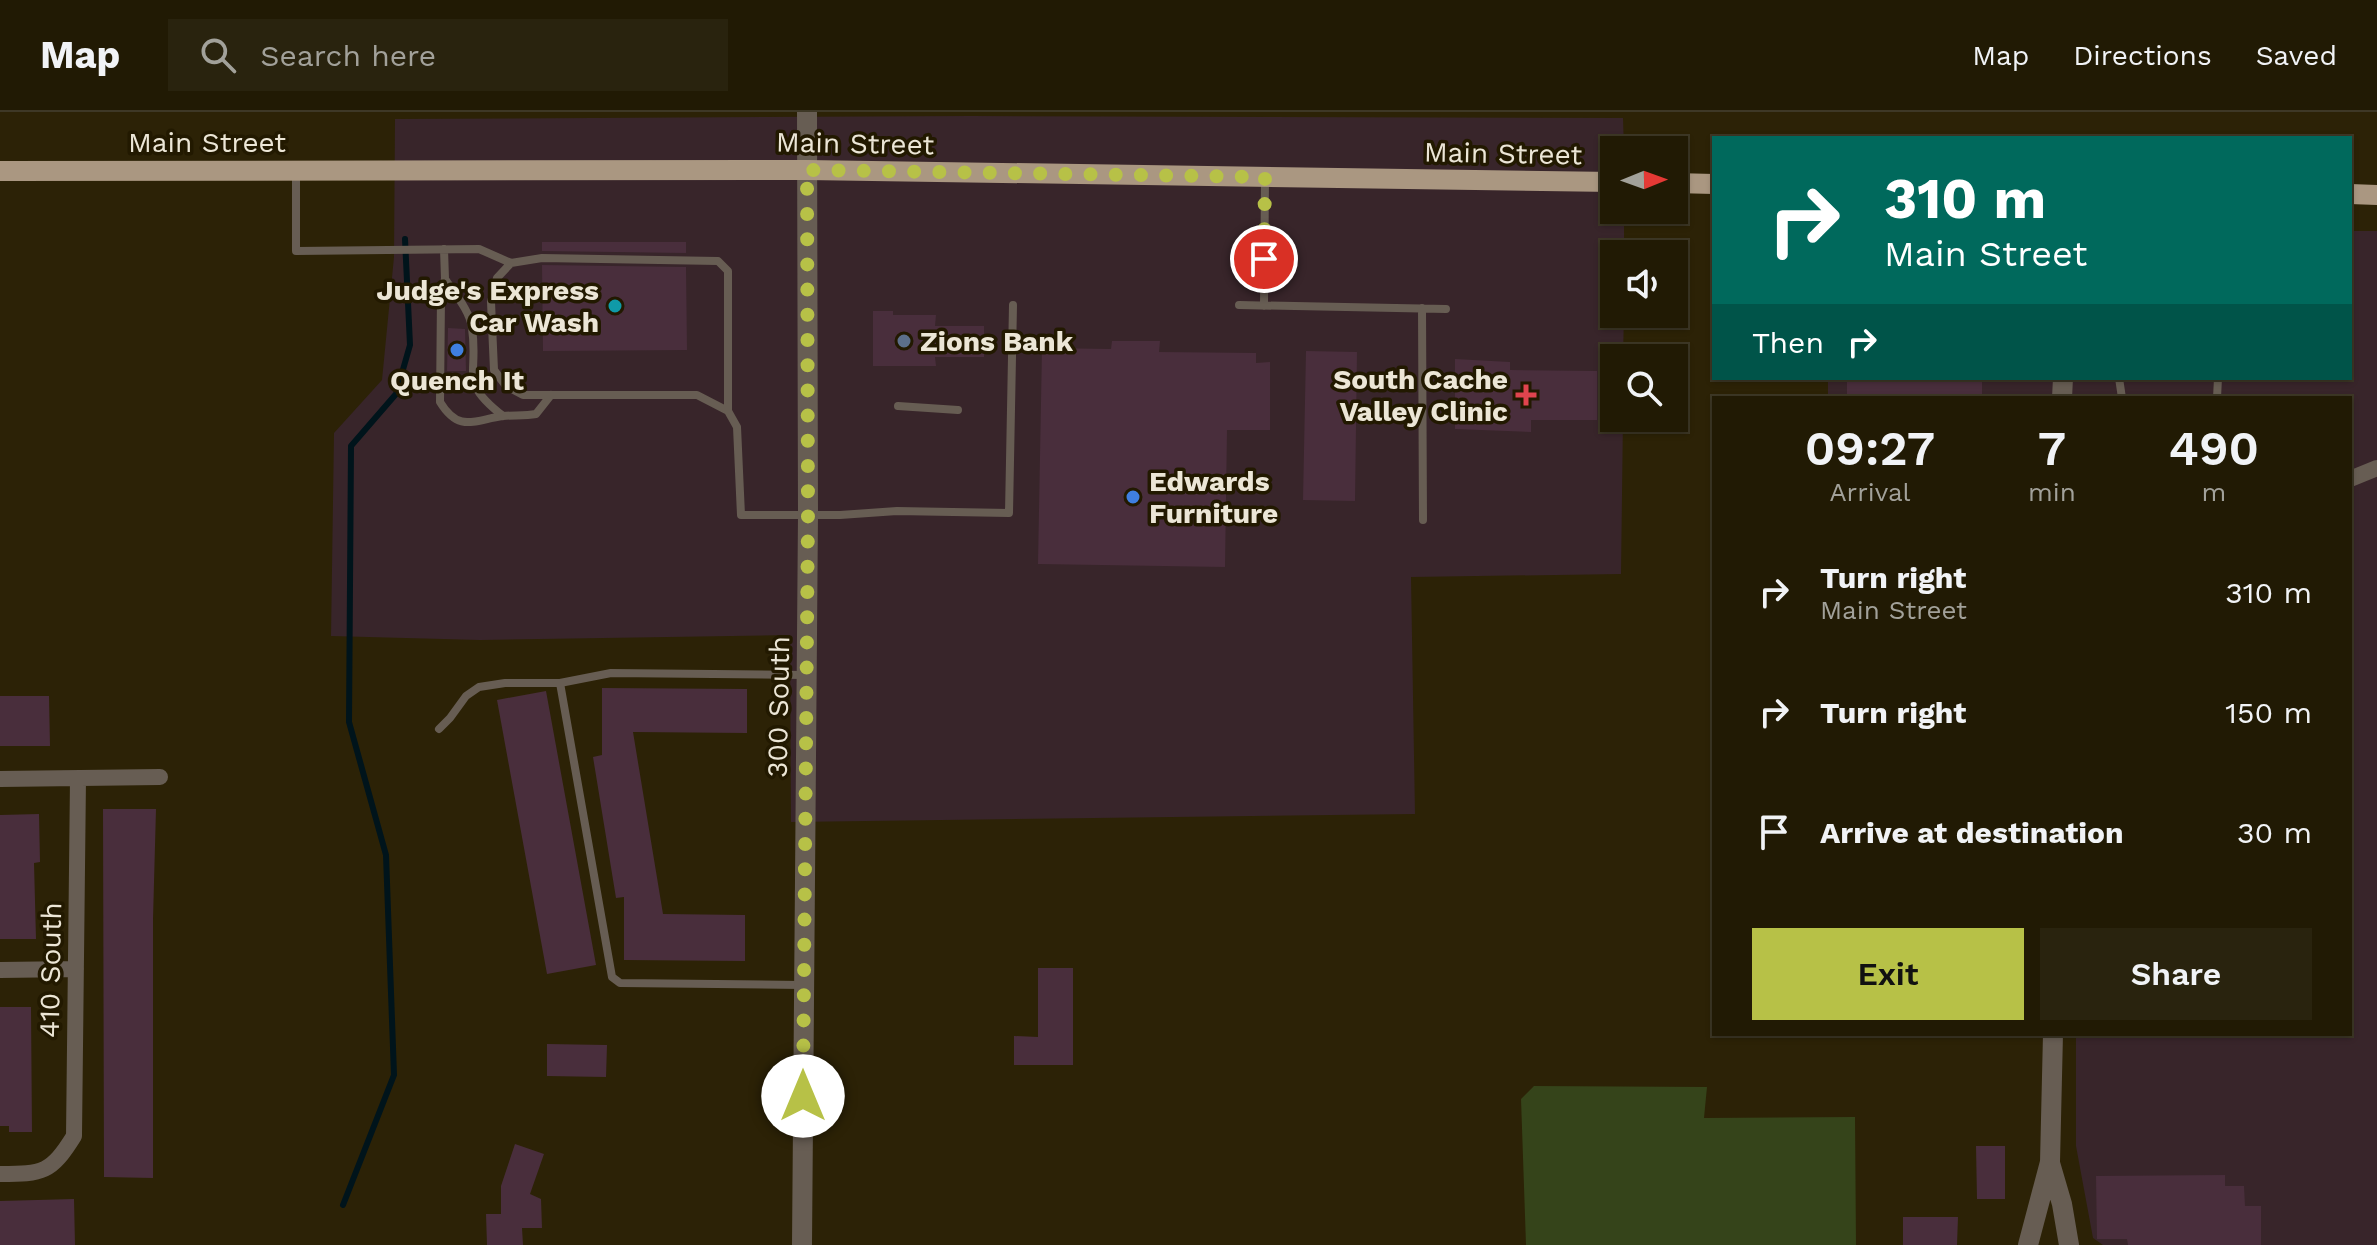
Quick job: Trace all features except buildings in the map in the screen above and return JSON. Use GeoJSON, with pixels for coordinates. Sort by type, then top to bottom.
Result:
{"type":"FeatureCollection","features":[{"type":"Feature","properties":{"kind":"main road","name":"Main Street"},"geometry":{"type":"LineString","coordinates":[[0,171],[807,170],[1600,182]]}},
{"type":"Feature","properties":{"kind":"main road"},"geometry":{"type":"LineString","coordinates":[[1688,183],[1712,184]]}},
{"type":"Feature","properties":{"kind":"main road"},"geometry":{"type":"LineString","coordinates":[[2352,194],[2377,195]]}},
{"type":"Feature","properties":{"kind":"street","name":"300 South"},"geometry":{"type":"LineString","coordinates":[[802,1245],[808,514],[807,112]]}},
{"type":"Feature","properties":{"kind":"street"},"geometry":{"type":"LineString","coordinates":[[2352,478],[2377,468]]}},
{"type":"Feature","properties":{"kind":"street"},"geometry":{"type":"LineString","coordinates":[[0,779],[160,777]]}},
{"type":"Feature","properties":{"kind":"street","name":"410 South"},"geometry":{"type":"LineString","coordinates":[[0,1174],[37,1174],[60,1159],[74,1136],[78,779]]}},
{"type":"Feature","properties":{"kind":"street"},"geometry":{"type":"LineString","coordinates":[[0,970],[76,969]]}},
{"type":"Feature","properties":{"kind":"street"},"geometry":{"type":"LineString","coordinates":[[2028,1245],[2050,1162],[2053,1036]]}},
{"type":"Feature","properties":{"kind":"street"},"geometry":{"type":"LineString","coordinates":[[2050,1162],[2069,1245]]}},
{"type":"Feature","properties":{"kind":"lane"},"geometry":{"type":"LineString","coordinates":[[296,170],[296,251],[479,249],[511,263],[542,258],[718,261],[728,271],[728,411],[737,427],[741,515],[840,515],[897,511],[1009,513],[1013,305]]}},
{"type":"Feature","properties":{"kind":"lane"},"geometry":{"type":"LineString","coordinates":[[1264,306],[1265,177]]}},
{"type":"Feature","properties":{"kind":"lane"},"geometry":{"type":"LineString","coordinates":[[444,249],[440,402],[448,414],[475,424],[503,416],[536,414],[551,395]]}},
{"type":"Feature","properties":{"kind":"lane"},"geometry":{"type":"LineString","coordinates":[[511,263],[497,278],[491,302],[494,370],[506,386],[523,395],[697,395],[728,411]]}},
{"type":"Feature","properties":{"kind":"lane"},"geometry":{"type":"LineString","coordinates":[[445,279],[472,326],[473,382],[481,399],[503,416]]}},
{"type":"Feature","properties":{"kind":"lane"},"geometry":{"type":"LineString","coordinates":[[1239,305],[1446,309]]}},
{"type":"Feature","properties":{"kind":"lane"},"geometry":{"type":"LineString","coordinates":[[1422,308],[1423,520]]}},
{"type":"Feature","properties":{"kind":"lane"},"geometry":{"type":"LineString","coordinates":[[898,406],[958,410]]}},
{"type":"Feature","properties":{"kind":"lane"},"geometry":{"type":"LineString","coordinates":[[439,729],[466,696],[479,687],[505,683],[560,683],[611,673],[806,675]]}},
{"type":"Feature","properties":{"kind":"lane"},"geometry":{"type":"LineString","coordinates":[[560,683],[612,977],[620,983],[804,985]]}},
{"type":"Feature","properties":{"kind":"shaded area"},"geometry":{"type":"Polygon","coordinates":[[[971,116],[1623,118],[1624,136],[1600,136],[1600,224],[1624,224],[1624,240],[1600,240],[1600,328],[1624,328],[1623,344],[1600,344],[1600,432],[1623,432],[1621,574],[1411,577],[1415,814],[791,822],[790,635],[480,640],[331,636],[334,433],[382,380],[394,257],[395,119],[971,116]]]}},
{"type":"Feature","properties":{"kind":"shaded area"},"geometry":{"type":"Polygon","coordinates":[[[2352,231],[2377,231],[2377,1245],[2103,1245],[2093,1238],[2076,1146],[2076,1036],[2352,1036],[2352,396],[1828,396],[1828,380],[2352,380],[2352,231]]]}},
{"type":"Feature","properties":{"kind":"green space"},"geometry":{"type":"Polygon","coordinates":[[[1534,1086],[1707,1087],[1704,1118],[1855,1117],[1856,1245],[1526,1245],[1521,1099],[1534,1086]]]}},
{"type":"Feature","properties":{"kind":"waterway"},"geometry":{"type":"LineString","coordinates":[[343,1205],[394,1075],[386,855],[349,722],[351,446],[396,394],[410,345],[405,239]]}},
{"type":"Feature","properties":{"kind":"place","name":"Judge's Express Car Wash"},"geometry":{"type":"Point","coordinates":[615,306]}},
{"type":"Feature","properties":{"kind":"place","name":"Zions Bank"},"geometry":{"type":"Point","coordinates":[904,341]}},
{"type":"Feature","properties":{"kind":"place","name":"Quench It"},"geometry":{"type":"Point","coordinates":[457,350]}},
{"type":"Feature","properties":{"kind":"place","name":"South Cache Valley Clinic"},"geometry":{"type":"Point","coordinates":[1526,395]}},
{"type":"Feature","properties":{"kind":"place","name":"Edwards Furniture"},"geometry":{"type":"Point","coordinates":[1133,497]}},
{"type":"Feature","properties":{"kind":"route"},"geometry":{"type":"LineString","coordinates":[[803,1096],[808,514],[807,170],[1265,177],[1264,259]]}}]}
